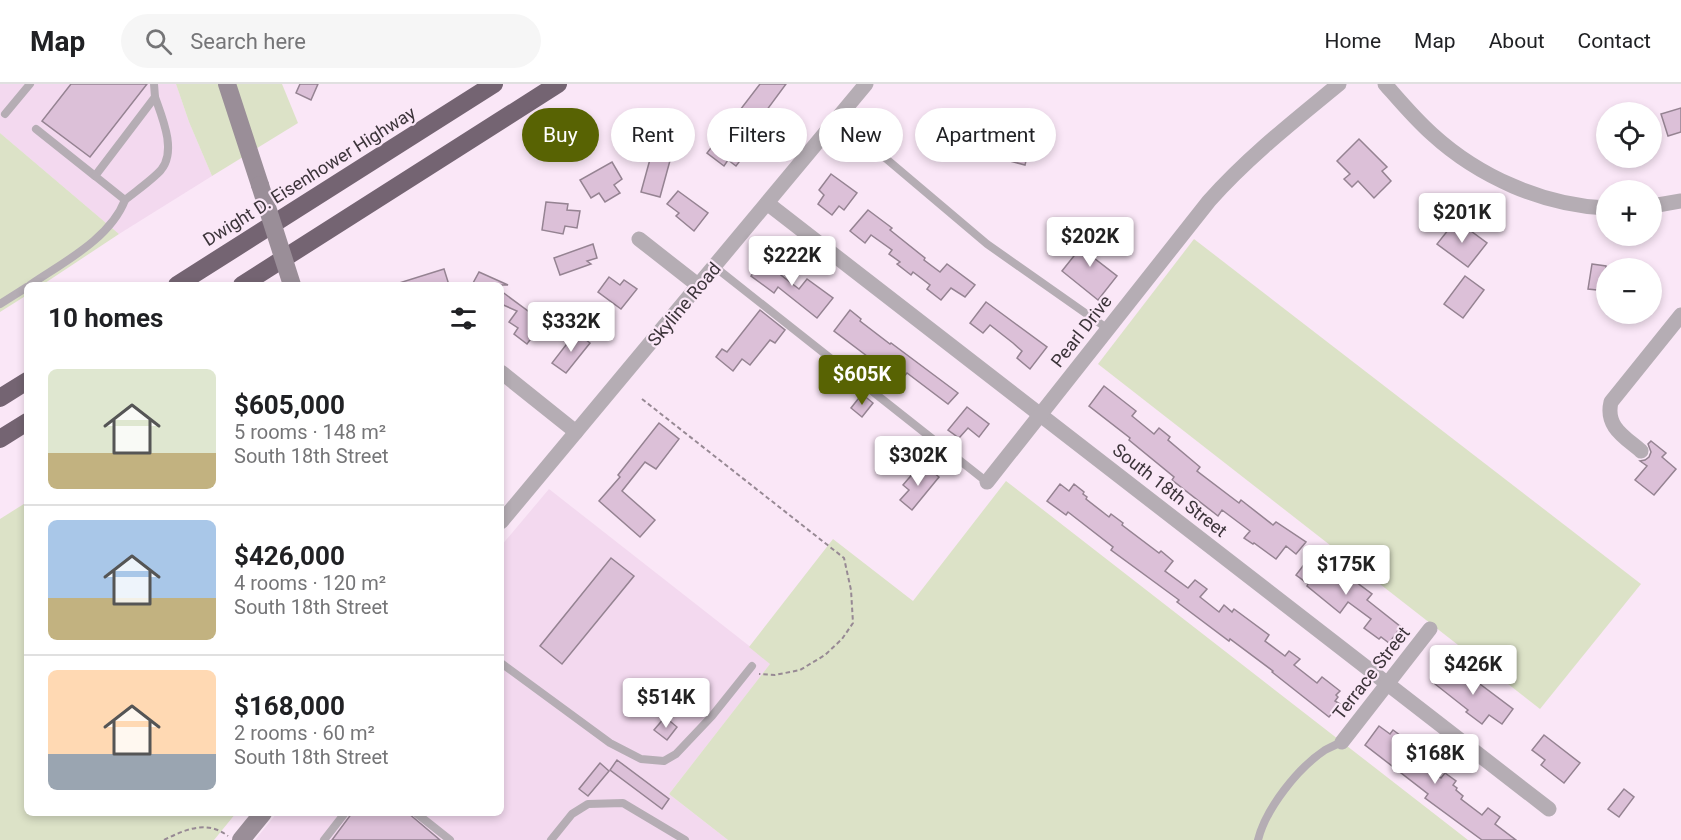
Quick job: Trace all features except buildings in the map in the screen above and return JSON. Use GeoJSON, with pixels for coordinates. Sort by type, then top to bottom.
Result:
{"type":"FeatureCollection","features":[{"type":"Feature","properties":{"kind":"highway","name":"Dwight D. Eisenhower Highway"},"geometry":{"type":"LineString","coordinates":[[182,282],[494,84]]}},
{"type":"Feature","properties":{"kind":"highway"},"geometry":{"type":"LineString","coordinates":[[247,282],[558,84]]}},
{"type":"Feature","properties":{"kind":"highway"},"geometry":{"type":"LineString","coordinates":[[0,398],[24,383]]}},
{"type":"Feature","properties":{"kind":"highway"},"geometry":{"type":"LineString","coordinates":[[0,439],[24,424]]}},
{"type":"Feature","properties":{"kind":"main road"},"geometry":{"type":"LineString","coordinates":[[227,84],[291,282]]}},
{"type":"Feature","properties":{"kind":"main road"},"geometry":{"type":"LineString","coordinates":[[241,840],[261,816]]}},
{"type":"Feature","properties":{"kind":"street","name":"Skyline Road"},"geometry":{"type":"LineString","coordinates":[[846,108],[866,84]]}},
{"type":"Feature","properties":{"kind":"street","name":"Pearl Drive"},"geometry":{"type":"LineString","coordinates":[[987,482],[1185,230],[1228,179],[1339,84]]}},
{"type":"Feature","properties":{"kind":"street"},"geometry":{"type":"LineString","coordinates":[[1385,84],[1431,134],[1471,164],[1531,193],[1562,202],[1596,207]]}},
{"type":"Feature","properties":{"kind":"street","name":"Skyline Road"},"geometry":{"type":"LineString","coordinates":[[504,518],[819,141]]}},
{"type":"Feature","properties":{"kind":"street"},"geometry":{"type":"LineString","coordinates":[[1662,204],[1681,201]]}},
{"type":"Feature","properties":{"kind":"street","name":"South 18th Street"},"geometry":{"type":"LineString","coordinates":[[767,203],[1549,809]]}},
{"type":"Feature","properties":{"kind":"street"},"geometry":{"type":"LineString","coordinates":[[639,239],[699,286]]}},
{"type":"Feature","properties":{"kind":"street"},"geometry":{"type":"LineString","coordinates":[[1641,451],[1621,434],[1611,422],[1608,412],[1611,402],[1681,315]]}},
{"type":"Feature","properties":{"kind":"street"},"geometry":{"type":"LineString","coordinates":[[504,374],[576,432]]}},
{"type":"Feature","properties":{"kind":"street","name":"Terrace Street"},"geometry":{"type":"LineString","coordinates":[[1342,741],[1430,629]]}},
{"type":"Feature","properties":{"kind":"lane"},"geometry":{"type":"LineString","coordinates":[[5,114],[30,84]]}},
{"type":"Feature","properties":{"kind":"lane"},"geometry":{"type":"LineString","coordinates":[[34,282],[100,235],[114,221],[125,200],[162,168],[167,154],[167,131],[155,98],[154,84]]}},
{"type":"Feature","properties":{"kind":"lane"},"geometry":{"type":"LineString","coordinates":[[95,176],[155,98]]}},
{"type":"Feature","properties":{"kind":"lane"},"geometry":{"type":"LineString","coordinates":[[36,129],[125,200]]}},
{"type":"Feature","properties":{"kind":"lane"},"geometry":{"type":"LineString","coordinates":[[890,162],[987,244],[1108,329]]}},
{"type":"Feature","properties":{"kind":"lane"},"geometry":{"type":"LineString","coordinates":[[715,267],[987,482]]}},
{"type":"Feature","properties":{"kind":"lane"},"geometry":{"type":"LineString","coordinates":[[0,304],[24,289]]}},
{"type":"Feature","properties":{"kind":"lane"},"geometry":{"type":"LineString","coordinates":[[504,665],[610,743],[641,759],[664,761],[676,754],[705,724],[750,669]]}},
{"type":"Feature","properties":{"kind":"lane"},"geometry":{"type":"LineString","coordinates":[[1258,840],[1271,809],[1286,789],[1304,768],[1342,741]]}},
{"type":"Feature","properties":{"kind":"lane"},"geometry":{"type":"LineString","coordinates":[[551,840],[572,814],[588,804],[622,803],[685,840]]}},
{"type":"Feature","properties":{"kind":"lane"},"geometry":{"type":"LineString","coordinates":[[324,840],[343,816]]}},
{"type":"Feature","properties":{"kind":"lane"},"geometry":{"type":"LineString","coordinates":[[420,816],[450,840]]}},
{"type":"Feature","properties":{"kind":"path"},"geometry":{"type":"LineString","coordinates":[[642,399],[844,558],[851,590],[853,624],[842,639],[825,655],[800,670],[775,675],[750,669]]}},
{"type":"Feature","properties":{"kind":"path"},"geometry":{"type":"LineString","coordinates":[[164,840],[194,828],[208,826],[219,829],[232,840]]}},
{"type":"Feature","properties":{"kind":"shaded area"},"geometry":{"type":"Polygon","coordinates":[[[0,84],[176,84],[212,176],[119,234],[0,133],[0,84]]]}},
{"type":"Feature","properties":{"kind":"shaded area"},"geometry":{"type":"Polygon","coordinates":[[[549,489],[771,663],[669,794],[728,840],[255,840],[275,816],[504,816],[504,542],[549,489]]]}},
{"type":"Feature","properties":{"kind":"green space"},"geometry":{"type":"Polygon","coordinates":[[[176,84],[282,84],[298,123],[212,176],[176,84]]]}},
{"type":"Feature","properties":{"kind":"green space"},"geometry":{"type":"Polygon","coordinates":[[[0,133],[119,234],[47,282],[24,282],[24,297],[0,312],[0,133]]]}},
{"type":"Feature","properties":{"kind":"green space"},"geometry":{"type":"Polygon","coordinates":[[[1194,239],[1641,584],[1540,709],[1098,364],[1194,239]]]}},
{"type":"Feature","properties":{"kind":"green space"},"geometry":{"type":"Polygon","coordinates":[[[1006,481],[1468,840],[728,840],[669,794],[770,664],[749,647],[833,539],[913,601],[1006,481]]]}},
{"type":"Feature","properties":{"kind":"green space"},"geometry":{"type":"Polygon","coordinates":[[[24,504],[24,816],[234,816],[214,840],[0,840],[0,519],[24,504]]]}}]}
